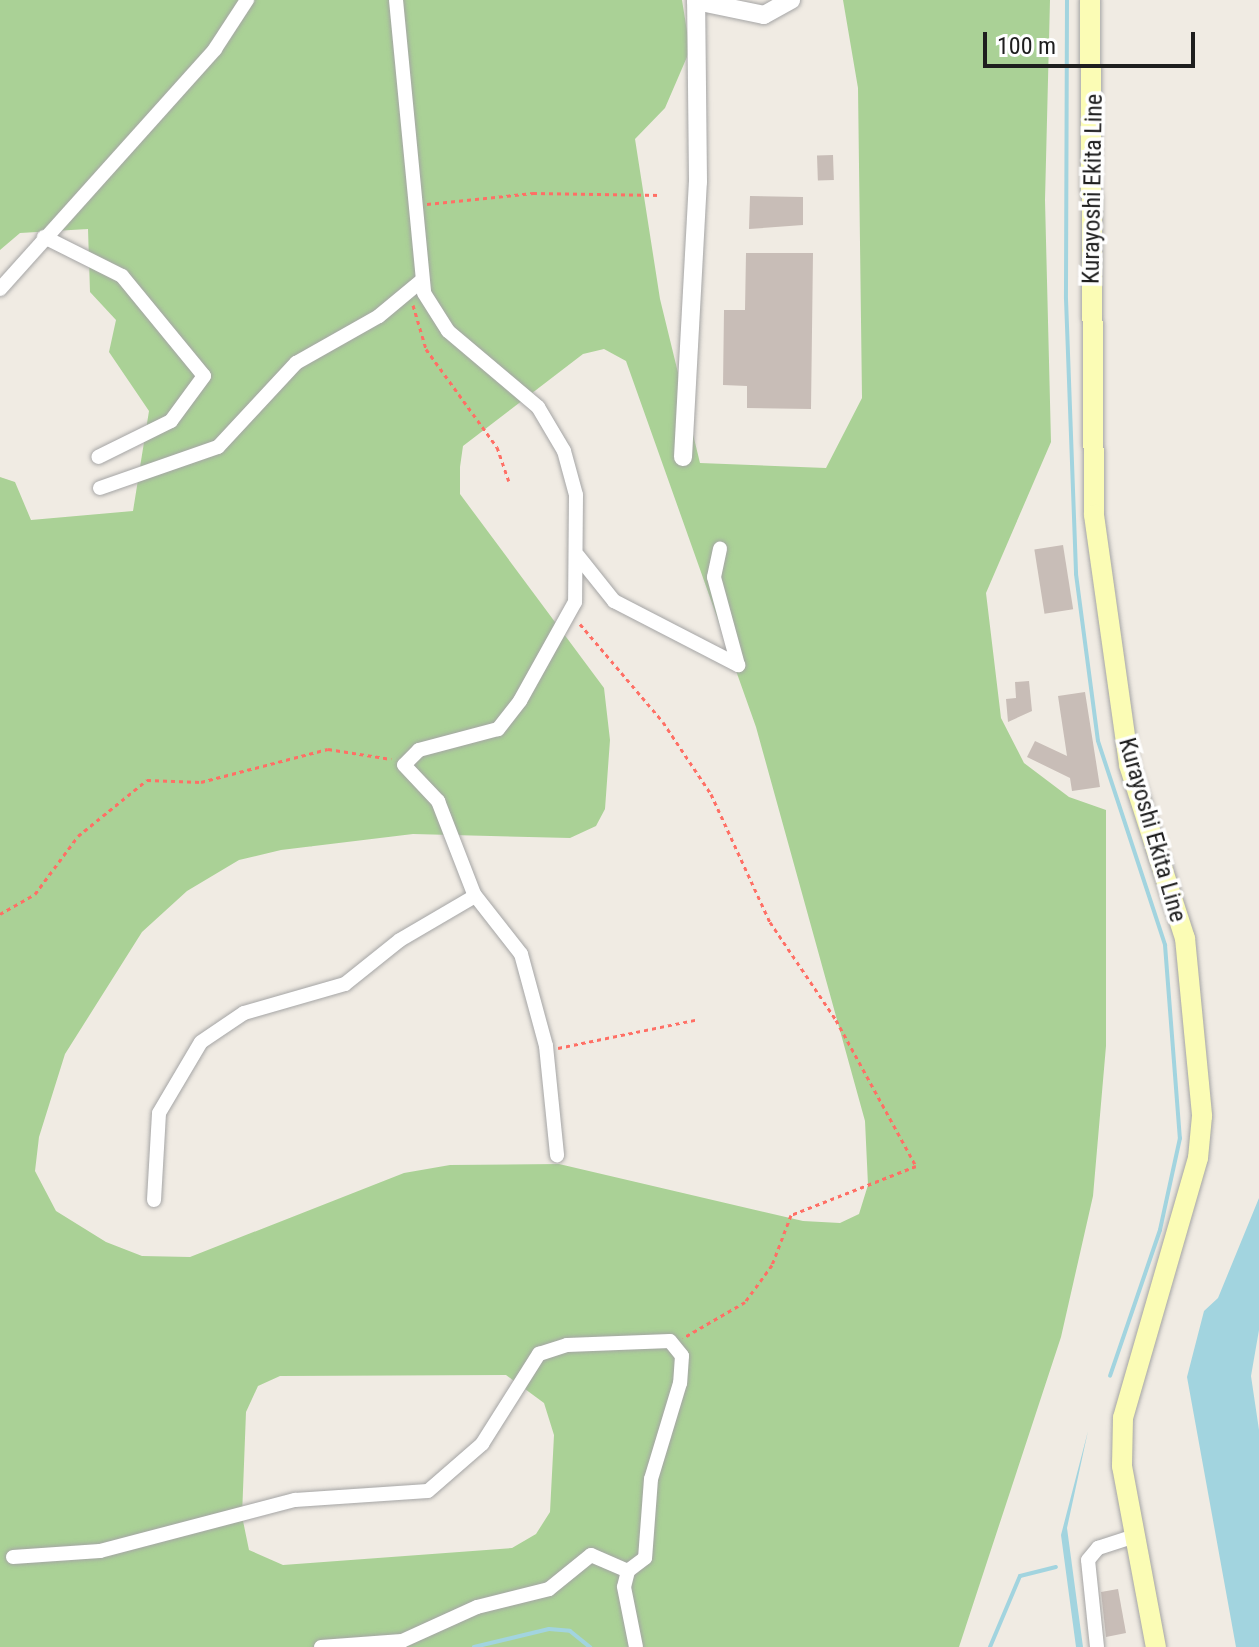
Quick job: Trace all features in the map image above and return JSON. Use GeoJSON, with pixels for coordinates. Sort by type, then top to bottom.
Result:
{"type":"FeatureCollection","features":[{"type":"Feature","properties":{"kind":"main road","name":"Kurayoshi Ekita Line"},"geometry":{"type":"LineString","coordinates":[[1090,0],[1094,515],[1129,765],[1185,938],[1202,1116],[1198,1158],[1123,1418],[1122,1466],[1156,1647]]}},
{"type":"Feature","properties":{"kind":"street"},"geometry":{"type":"LineString","coordinates":[[0,289],[215,49],[247,0]]}},
{"type":"Feature","properties":{"kind":"street"},"geometry":{"type":"LineString","coordinates":[[396,0],[415,206],[418,282],[448,331],[547,420],[572,473],[578,556],[575,602],[510,717],[477,739],[405,760],[406,771],[438,801],[475,896],[521,954],[547,1050],[557,1155]]}},
{"type":"Feature","properties":{"kind":"street"},"geometry":{"type":"LineString","coordinates":[[683,457],[698,182],[696,1],[764,15],[791,0]]}},
{"type":"Feature","properties":{"kind":"street"},"geometry":{"type":"LineString","coordinates":[[44,237],[122,276],[204,376],[171,421],[98,457]]}},
{"type":"Feature","properties":{"kind":"street"},"geometry":{"type":"LineString","coordinates":[[100,488],[218,447],[296,363],[379,316],[418,282]]}},
{"type":"Feature","properties":{"kind":"street"},"geometry":{"type":"LineString","coordinates":[[578,556],[614,601],[738,665],[714,577],[720,549]]}},
{"type":"Feature","properties":{"kind":"street"},"geometry":{"type":"LineString","coordinates":[[154,1200],[159,1113],[201,1042],[244,1013],[345,984],[400,940],[475,896]]}},
{"type":"Feature","properties":{"kind":"street"},"geometry":{"type":"LineString","coordinates":[[13,1557],[100,1551],[295,1500],[428,1491],[482,1444],[539,1354],[625,1339],[673,1344],[682,1356],[680,1383],[651,1479],[645,1558],[628,1571],[622,1600],[636,1647]]}},
{"type":"Feature","properties":{"kind":"street"},"geometry":{"type":"LineString","coordinates":[[1097,1647],[1088,1560],[1098,1548],[1134,1536]]}},
{"type":"Feature","properties":{"kind":"street"},"geometry":{"type":"LineString","coordinates":[[321,1647],[402,1641],[477,1607],[549,1589],[591,1555],[628,1571]]}},
{"type":"Feature","properties":{"kind":"path"},"geometry":{"type":"LineString","coordinates":[[415,206],[533,193],[661,195]]}},
{"type":"Feature","properties":{"kind":"path"},"geometry":{"type":"LineString","coordinates":[[418,282],[412,316],[426,349],[497,447],[509,481]]}},
{"type":"Feature","properties":{"kind":"path"},"geometry":{"type":"LineString","coordinates":[[570,613],[663,722],[711,794],[770,922],[836,1020],[916,1166],[791,1215],[772,1265],[745,1302],[673,1344]]}},
{"type":"Feature","properties":{"kind":"path"},"geometry":{"type":"LineString","coordinates":[[0,914],[35,894],[78,836],[147,780],[201,782],[328,749],[405,760]]}},
{"type":"Feature","properties":{"kind":"path"},"geometry":{"type":"LineString","coordinates":[[547,1050],[695,1020]]}},
{"type":"Feature","properties":{"kind":"green space"},"geometry":{"type":"Polygon","coordinates":[[[0,0],[682,0],[690,50],[665,108],[635,139],[660,299],[700,463],[826,468],[862,398],[858,88],[843,0],[1050,0],[1045,200],[1051,442],[986,593],[1001,718],[1024,763],[1069,797],[1106,810],[1106,1046],[1093,1196],[1061,1337],[959,1647],[0,1647],[0,477],[15,482],[31,520],[133,511],[149,411],[109,352],[116,320],[90,292],[88,229],[20,233],[0,250],[0,0]],[[604,349],[583,354],[463,446],[460,467],[460,494],[604,688],[610,740],[605,809],[596,826],[570,838],[413,834],[281,850],[239,860],[187,891],[142,932],[65,1054],[39,1137],[35,1171],[56,1211],[106,1242],[142,1256],[190,1257],[404,1173],[450,1165],[559,1164],[803,1221],[840,1223],[859,1214],[868,1185],[865,1121],[756,727],[626,361],[604,349]],[[506,1375],[280,1376],[258,1386],[246,1412],[242,1516],[249,1550],[283,1565],[512,1548],[536,1534],[550,1512],[554,1435],[544,1403],[506,1375]]]}},
{"type":"Feature","properties":{"kind":"water"},"geometry":{"type":"Polygon","coordinates":[[[1259,1198],[1259,1330],[1251,1376],[1259,1430],[1259,1647],[1236,1647],[1187,1377],[1204,1311],[1218,1298],[1259,1198]]]}},
{"type":"Feature","properties":{"kind":"water"},"geometry":{"type":"Polygon","coordinates":[[[1088,1431],[1067,1528],[1083,1647],[1076,1647],[1061,1535],[1088,1431]]]}},
{"type":"Feature","properties":{"kind":"building"},"geometry":{"type":"Polygon","coordinates":[[[833,155],[834,180],[818,181],[817,156],[833,155]]]}},
{"type":"Feature","properties":{"kind":"building"},"geometry":{"type":"Polygon","coordinates":[[[750,196],[803,197],[803,225],[749,229],[750,196]]]}},
{"type":"Feature","properties":{"kind":"building"},"geometry":{"type":"Polygon","coordinates":[[[746,253],[813,253],[811,409],[747,408],[747,386],[723,385],[724,310],[745,310],[746,253]]]}},
{"type":"Feature","properties":{"kind":"building"},"geometry":{"type":"Polygon","coordinates":[[[1063,545],[1073,609],[1045,614],[1034,550],[1063,545]]]}},
{"type":"Feature","properties":{"kind":"building"},"geometry":{"type":"Polygon","coordinates":[[[1029,681],[1032,711],[1008,722],[1006,699],[1016,698],[1015,682],[1029,681]]]}},
{"type":"Feature","properties":{"kind":"building"},"geometry":{"type":"Polygon","coordinates":[[[1085,692],[1100,787],[1072,791],[1070,778],[1027,757],[1035,741],[1067,756],[1058,696],[1085,692]]]}},
{"type":"Feature","properties":{"kind":"building"},"geometry":{"type":"Polygon","coordinates":[[[1118,1589],[1126,1633],[1106,1637],[1101,1592],[1118,1589]]]}},
{"type":"Feature","properties":{"kind":"waterway"},"geometry":{"type":"LineString","coordinates":[[1067,0],[1066,299],[1076,574],[1098,741],[1165,945],[1180,1138],[1160,1230],[1110,1376]]}},
{"type":"Feature","properties":{"kind":"waterway"},"geometry":{"type":"LineString","coordinates":[[990,1647],[1020,1576],[1056,1567]]}},
{"type":"Feature","properties":{"kind":"waterway"},"geometry":{"type":"LineString","coordinates":[[474,1647],[549,1629],[570,1631],[590,1647]]}}]}
